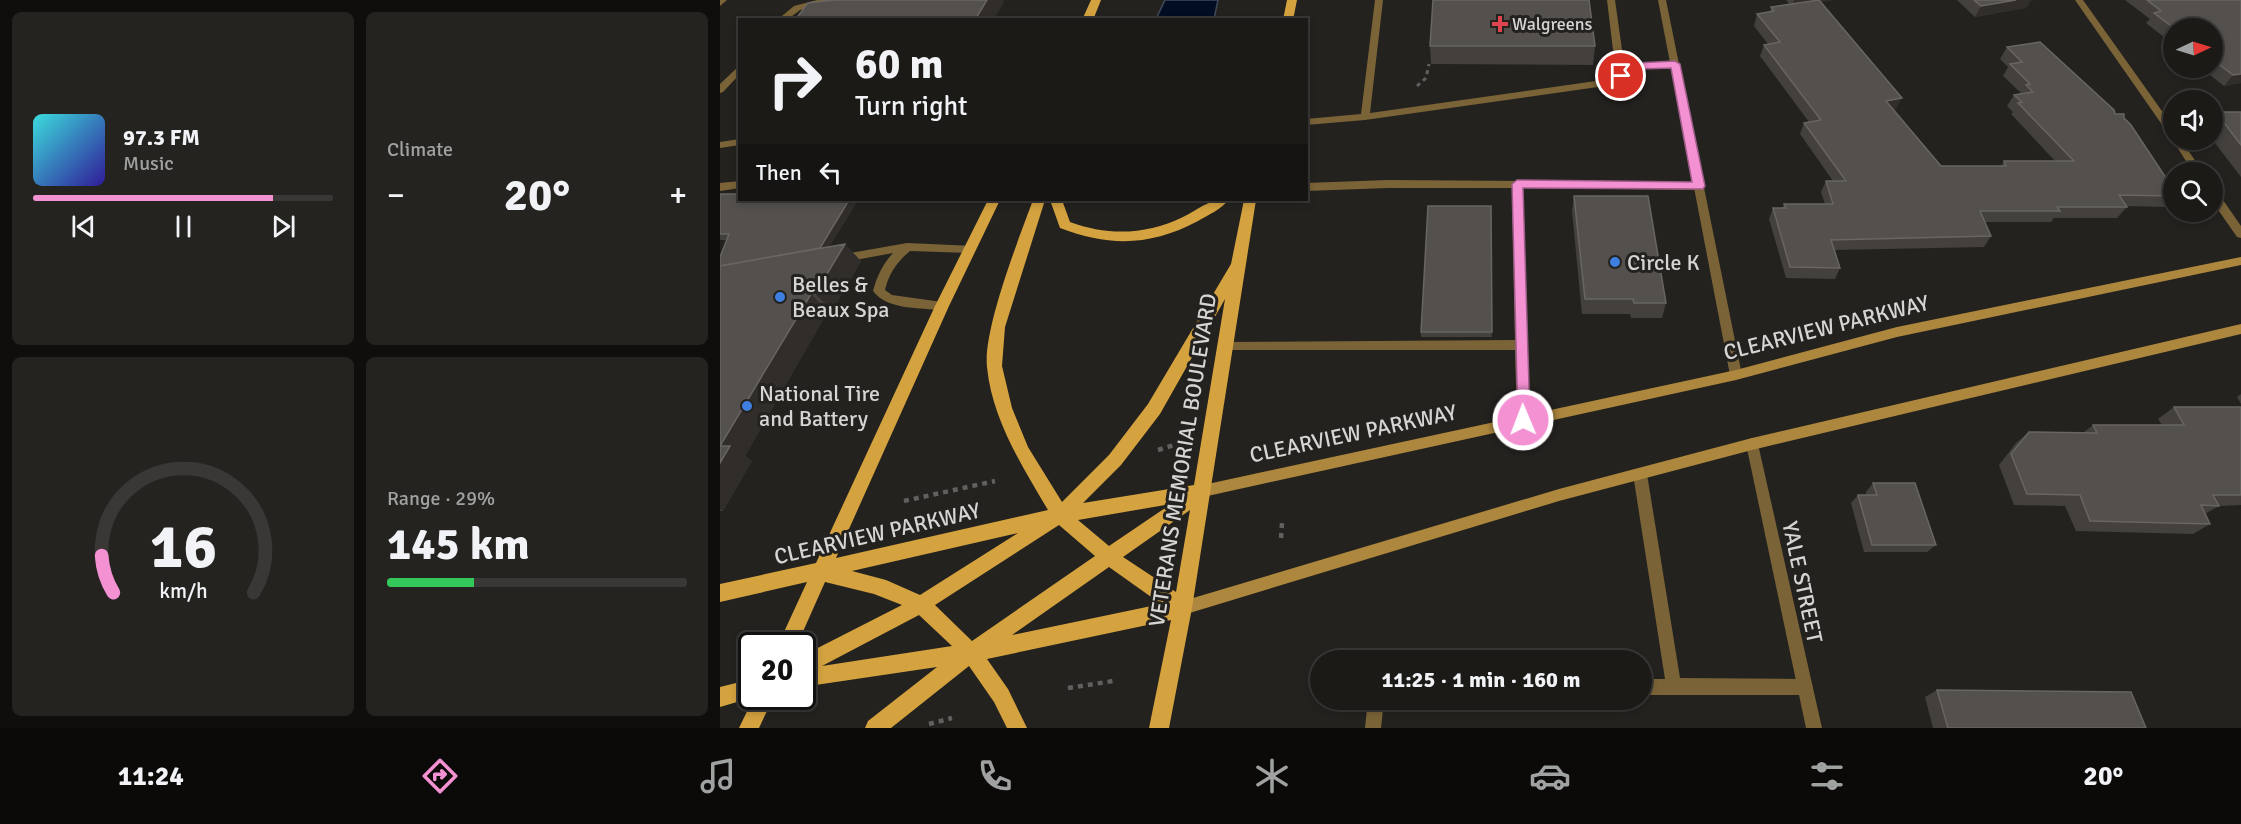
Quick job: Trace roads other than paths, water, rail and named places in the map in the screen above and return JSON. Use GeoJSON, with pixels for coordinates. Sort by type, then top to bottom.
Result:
{"type":"FeatureCollection","features":[{"type":"Feature","properties":{"kind":"main road"},"geometry":{"type":"LineString","coordinates":[[1088,18],[1096,0]]}},
{"type":"Feature","properties":{"kind":"main road"},"geometry":{"type":"LineString","coordinates":[[1288,18],[1292,0]]}},
{"type":"Feature","properties":{"kind":"main road"},"geometry":{"type":"LineString","coordinates":[[793,632],[942,306],[994,201]]}},
{"type":"Feature","properties":{"kind":"main road"},"geometry":{"type":"LineString","coordinates":[[1039,201],[998,327],[994,366],[1004,408],[1022,451],[1059,515],[1109,557],[1183,608]]}},
{"type":"Feature","properties":{"kind":"main road"},"geometry":{"type":"LineString","coordinates":[[1056,201],[1065,225],[1083,234],[1126,239],[1195,219],[1221,201]]}},
{"type":"Feature","properties":{"kind":"main road","name":"VETERANS MEMORIAL BOULEVARD"},"geometry":{"type":"LineString","coordinates":[[1158,728],[1183,608],[1237,266],[1250,201]]}},
{"type":"Feature","properties":{"kind":"main road","name":"CLEARVIEW PARKWAY"},"geometry":{"type":"LineString","coordinates":[[720,593],[821,572],[1059,515],[1203,491],[1736,375],[1897,332],[2241,261]]}},
{"type":"Feature","properties":{"kind":"main road"},"geometry":{"type":"LineString","coordinates":[[816,659],[920,605],[1059,515],[1115,460],[1154,409],[1237,266]]}},
{"type":"Feature","properties":{"kind":"main road"},"geometry":{"type":"LineString","coordinates":[[816,676],[970,653],[1183,608],[1559,495],[1752,444],[2241,329]]}},
{"type":"Feature","properties":{"kind":"main road"},"geometry":{"type":"LineString","coordinates":[[876,728],[970,653],[1203,491]]}},
{"type":"Feature","properties":{"kind":"main road"},"geometry":{"type":"LineString","coordinates":[[821,572],[874,586],[920,605],[970,653],[1008,704],[1017,728]]}},
{"type":"Feature","properties":{"kind":"main road"},"geometry":{"type":"LineString","coordinates":[[720,697],[738,692]]}},
{"type":"Feature","properties":{"kind":"main road"},"geometry":{"type":"LineString","coordinates":[[749,728],[757,710]]}},
{"type":"Feature","properties":{"kind":"street"},"geometry":{"type":"LineString","coordinates":[[720,3],[723,0]]}},
{"type":"Feature","properties":{"kind":"street"},"geometry":{"type":"LineString","coordinates":[[784,18],[796,8],[827,0]]}},
{"type":"Feature","properties":{"kind":"street"},"geometry":{"type":"LineString","coordinates":[[1365,117],[1379,0]]}},
{"type":"Feature","properties":{"kind":"street"},"geometry":{"type":"LineString","coordinates":[[1611,0],[1621,76]]}},
{"type":"Feature","properties":{"kind":"street"},"geometry":{"type":"LineString","coordinates":[[1662,0],[1736,375]]}},
{"type":"Feature","properties":{"kind":"street"},"geometry":{"type":"LineString","coordinates":[[2079,0],[2163,121]]}},
{"type":"Feature","properties":{"kind":"street"},"geometry":{"type":"LineString","coordinates":[[1308,122],[1365,117],[1612,82],[1639,66],[1675,64]]}},
{"type":"Feature","properties":{"kind":"street"},"geometry":{"type":"LineString","coordinates":[[720,90],[738,70]]}},
{"type":"Feature","properties":{"kind":"street"},"geometry":{"type":"LineString","coordinates":[[720,145],[738,142]]}},
{"type":"Feature","properties":{"kind":"street"},"geometry":{"type":"LineString","coordinates":[[720,187],[738,184]]}},
{"type":"Feature","properties":{"kind":"street"},"geometry":{"type":"LineString","coordinates":[[1308,187],[1517,184],[1699,186]]}},
{"type":"Feature","properties":{"kind":"street"},"geometry":{"type":"LineString","coordinates":[[1517,184],[1523,420]]}},
{"type":"Feature","properties":{"kind":"street"},"geometry":{"type":"LineString","coordinates":[[2223,209],[2241,234]]}},
{"type":"Feature","properties":{"kind":"street"},"geometry":{"type":"LineString","coordinates":[[907,247],[888,264],[879,291],[897,300],[942,306]]}},
{"type":"Feature","properties":{"kind":"street"},"geometry":{"type":"LineString","coordinates":[[828,261],[907,247],[970,249]]}},
{"type":"Feature","properties":{"kind":"street"},"geometry":{"type":"LineString","coordinates":[[1224,347],[1521,345]]}},
{"type":"Feature","properties":{"kind":"street","name":"YALE STREET"},"geometry":{"type":"LineString","coordinates":[[1752,444],[1814,728]]}},
{"type":"Feature","properties":{"kind":"street"},"geometry":{"type":"LineString","coordinates":[[1640,474],[1674,686]]}},
{"type":"Feature","properties":{"kind":"street"},"geometry":{"type":"LineString","coordinates":[[1652,687],[1805,687]]}},
{"type":"Feature","properties":{"kind":"street"},"geometry":{"type":"LineString","coordinates":[[1373,728],[1375,710]]}},
{"type":"Feature","properties":{"kind":"water"},"geometry":{"type":"Polygon","coordinates":[[[1165,0],[1218,0],[1214,18],[1156,18],[1165,0]]]}},
{"type":"Feature","properties":{"kind":"place","name":"Walgreens"},"geometry":{"type":"Point","coordinates":[1500,24]}},
{"type":"Feature","properties":{"kind":"place","name":"Circle K"},"geometry":{"type":"Point","coordinates":[1615,262]}},
{"type":"Feature","properties":{"kind":"place","name":"Belles & Beaux Spa"},"geometry":{"type":"Point","coordinates":[780,297]}},
{"type":"Feature","properties":{"kind":"place","name":"National Tire and Battery"},"geometry":{"type":"Point","coordinates":[747,406]}}]}
